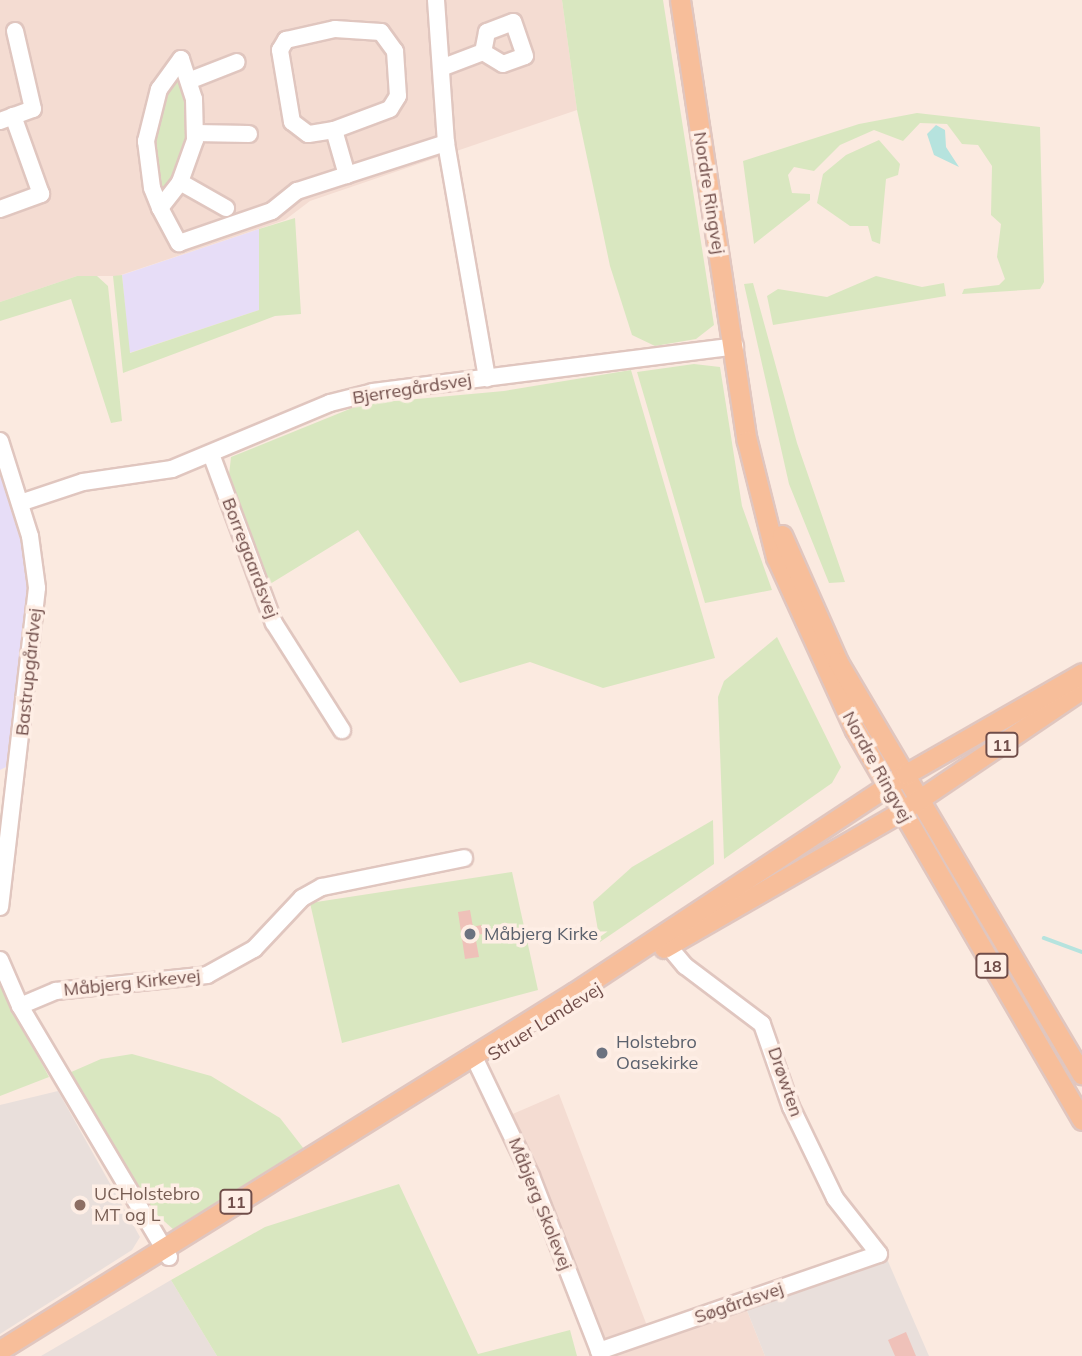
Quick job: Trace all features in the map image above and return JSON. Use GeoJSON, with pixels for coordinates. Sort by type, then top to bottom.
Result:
{"type":"FeatureCollection","features":[{"type":"Feature","properties":{"kind":"main road","name":"Nordre Ringvej"},"geometry":{"type":"LineString","coordinates":[[680,0],[764,514],[797,613],[907,796],[1018,964],[1082,1074]]}},
{"type":"Feature","properties":{"kind":"main road","name":"Nordre Ringvej"},"geometry":{"type":"LineString","coordinates":[[741,385],[769,492],[808,602],[895,756],[915,835],[1082,1120]]}},
{"type":"Feature","properties":{"kind":"main road","name":"Struer Landevej"},"geometry":{"type":"LineString","coordinates":[[8,1356],[166,1252],[664,942],[870,799],[907,796],[1052,689],[1082,673]]}},
{"type":"Feature","properties":{"kind":"main road","name":"Struer Landevej"},"geometry":{"type":"LineString","coordinates":[[664,942],[743,904],[907,796],[1082,689]]}},
{"type":"Feature","properties":{"kind":"main road","name":"Struer Landevej"},"geometry":{"type":"LineString","coordinates":[[0,1350],[166,1252]]}},
{"type":"Feature","properties":{"kind":"street"},"geometry":{"type":"LineString","coordinates":[[436,0],[446,143],[487,377]]}},
{"type":"Feature","properties":{"kind":"street"},"geometry":{"type":"LineString","coordinates":[[335,29],[381,32],[395,51],[398,96],[390,109],[334,130],[308,134],[292,122],[280,50],[286,40],[335,29]]}},
{"type":"Feature","properties":{"kind":"street"},"geometry":{"type":"LineString","coordinates":[[0,209],[41,194],[7,118],[33,109],[15,31]]}},
{"type":"Feature","properties":{"kind":"street"},"geometry":{"type":"LineString","coordinates":[[441,68],[483,52]]}},
{"type":"Feature","properties":{"kind":"street"},"geometry":{"type":"LineString","coordinates":[[160,208],[180,182],[195,133],[191,80],[181,59],[159,89],[149,117],[147,162],[160,208],[179,243],[272,211],[297,191],[446,143]]}},
{"type":"Feature","properties":{"kind":"street"},"geometry":{"type":"LineString","coordinates":[[191,80],[237,62]]}},
{"type":"Feature","properties":{"kind":"street"},"geometry":{"type":"LineString","coordinates":[[334,130],[348,175]]}},
{"type":"Feature","properties":{"kind":"street"},"geometry":{"type":"LineString","coordinates":[[195,133],[249,134]]}},
{"type":"Feature","properties":{"kind":"street"},"geometry":{"type":"LineString","coordinates":[[180,182],[226,208]]}},
{"type":"Feature","properties":{"kind":"street","name":"Bjerregårdsvej"},"geometry":{"type":"LineString","coordinates":[[20,503],[83,482],[172,469],[330,403],[373,392],[735,346]]}},
{"type":"Feature","properties":{"kind":"street","name":"Bastrupgårdvej"},"geometry":{"type":"LineString","coordinates":[[0,441],[20,503],[37,588],[0,907]]}},
{"type":"Feature","properties":{"kind":"street","name":"Borregaardsvej"},"geometry":{"type":"LineString","coordinates":[[211,454],[274,622],[342,730]]}},
{"type":"Feature","properties":{"kind":"street","name":"Måbjerg Kirkevej"},"geometry":{"type":"LineString","coordinates":[[20,1006],[56,991],[207,975],[254,950],[302,898],[322,887],[464,858]]}},
{"type":"Feature","properties":{"kind":"street","name":"Drøwten"},"geometry":{"type":"LineString","coordinates":[[664,942],[762,1024],[791,1107],[835,1198],[879,1254]]}},
{"type":"Feature","properties":{"kind":"street"},"geometry":{"type":"LineString","coordinates":[[0,960],[20,1006],[166,1252]]}},
{"type":"Feature","properties":{"kind":"street","name":"Måbjerg Skolevej"},"geometry":{"type":"LineString","coordinates":[[475,1059],[531,1176],[600,1353]]}},
{"type":"Feature","properties":{"kind":"street","name":"Søgårdsvej"},"geometry":{"type":"LineString","coordinates":[[600,1353],[879,1254]]}},
{"type":"Feature","properties":{"kind":"shaded area"},"geometry":{"type":"Polygon","coordinates":[[[0,0],[562,0],[577,110],[310,201],[285,220],[118,276],[77,276],[0,302],[0,0]]]}},
{"type":"Feature","properties":{"kind":"shaded area"},"geometry":{"type":"Polygon","coordinates":[[[259,229],[259,310],[129,353],[122,275],[259,229]]]}},
{"type":"Feature","properties":{"kind":"shaded area"},"geometry":{"type":"Polygon","coordinates":[[[0,469],[18,523],[28,582],[8,766],[0,770],[0,469]]]}},
{"type":"Feature","properties":{"kind":"shaded area"},"geometry":{"type":"Polygon","coordinates":[[[58,1091],[140,1237],[132,1250],[0,1334],[0,1105],[58,1091]]]}},
{"type":"Feature","properties":{"kind":"shaded area"},"geometry":{"type":"Polygon","coordinates":[[[559,1094],[652,1339],[746,1308],[765,1356],[602,1356],[508,1116],[559,1094]]]}},
{"type":"Feature","properties":{"kind":"shaded area"},"geometry":{"type":"Polygon","coordinates":[[[887,1259],[929,1356],[765,1356],[746,1308],[887,1259]]]}},
{"type":"Feature","properties":{"kind":"shaded area"},"geometry":{"type":"Polygon","coordinates":[[[171,1280],[217,1356],[41,1356],[171,1280]]]}},
{"type":"Feature","properties":{"kind":"green space"},"geometry":{"type":"Polygon","coordinates":[[[562,0],[663,0],[714,325],[696,339],[655,346],[632,335],[610,266],[577,110],[562,0]]]}},
{"type":"Feature","properties":{"kind":"green space"},"geometry":{"type":"Polygon","coordinates":[[[182,69],[191,95],[188,152],[164,198],[148,151],[162,88],[182,69]]]}},
{"type":"Feature","properties":{"kind":"green space"},"geometry":{"type":"Polygon","coordinates":[[[917,113],[1040,127],[1044,282],[1040,289],[962,294],[964,289],[999,285],[1005,279],[997,257],[1001,224],[991,215],[992,166],[978,145],[962,144],[947,124],[920,123],[903,141],[874,130],[840,145],[814,171],[794,167],[788,175],[792,193],[810,194],[810,200],[754,244],[743,161],[859,124],[917,113]]]}},
{"type":"Feature","properties":{"kind":"green space"},"geometry":{"type":"Polygon","coordinates":[[[879,140],[900,164],[898,175],[886,179],[880,244],[872,241],[868,226],[850,226],[817,203],[823,174],[846,155],[879,140]]]}},
{"type":"Feature","properties":{"kind":"green space"},"geometry":{"type":"Polygon","coordinates":[[[295,218],[301,314],[275,316],[123,373],[113,276],[122,275],[130,353],[259,310],[259,229],[295,218]]]}},
{"type":"Feature","properties":{"kind":"green space"},"geometry":{"type":"Polygon","coordinates":[[[77,276],[97,276],[108,286],[122,421],[111,423],[71,299],[0,321],[0,302],[77,276]]]}},
{"type":"Feature","properties":{"kind":"green space"},"geometry":{"type":"Polygon","coordinates":[[[876,276],[922,287],[944,283],[946,296],[773,325],[767,296],[778,289],[827,297],[876,276]]]}},
{"type":"Feature","properties":{"kind":"green space"},"geometry":{"type":"Polygon","coordinates":[[[753,283],[797,443],[845,582],[829,583],[789,484],[744,284],[753,283]]]}},
{"type":"Feature","properties":{"kind":"green space"},"geometry":{"type":"Polygon","coordinates":[[[694,364],[720,367],[742,506],[772,590],[705,603],[637,372],[694,364]]]}},
{"type":"Feature","properties":{"kind":"green space"},"geometry":{"type":"Polygon","coordinates":[[[631,370],[715,658],[603,688],[530,662],[460,683],[358,530],[270,584],[229,475],[231,457],[362,404],[504,391],[631,370]]]}},
{"type":"Feature","properties":{"kind":"green space"},"geometry":{"type":"Polygon","coordinates":[[[777,637],[841,767],[832,783],[724,859],[718,697],[724,681],[777,637]]]}},
{"type":"Feature","properties":{"kind":"green space"},"geometry":{"type":"Polygon","coordinates":[[[713,820],[714,864],[600,942],[593,902],[632,867],[713,820]]]}},
{"type":"Feature","properties":{"kind":"green space"},"geometry":{"type":"Polygon","coordinates":[[[512,872],[538,990],[342,1043],[310,903],[512,872]]]}},
{"type":"Feature","properties":{"kind":"green space"},"geometry":{"type":"Polygon","coordinates":[[[0,985],[49,1077],[0,1096],[0,985]]]}},
{"type":"Feature","properties":{"kind":"green space"},"geometry":{"type":"Polygon","coordinates":[[[132,1054],[211,1076],[280,1118],[304,1149],[174,1230],[154,1212],[69,1073],[101,1059],[132,1054]]]}},
{"type":"Feature","properties":{"kind":"green space"},"geometry":{"type":"Polygon","coordinates":[[[399,1184],[478,1354],[570,1330],[577,1356],[217,1356],[171,1280],[265,1227],[399,1184]]]}},
{"type":"Feature","properties":{"kind":"water"},"geometry":{"type":"Polygon","coordinates":[[[936,125],[945,130],[946,147],[959,167],[934,155],[927,134],[936,125]]]}},
{"type":"Feature","properties":{"kind":"building","name":"Måbjerg Kirke"},"geometry":{"type":"Polygon","coordinates":[[[470,910],[473,927],[481,925],[483,934],[475,935],[479,957],[465,959],[458,912],[470,910]]]}},
{"type":"Feature","properties":{"kind":"building"},"geometry":{"type":"Polygon","coordinates":[[[906,1332],[916,1356],[895,1356],[888,1340],[906,1332]]]}},
{"type":"Feature","properties":{"kind":"waterway"},"geometry":{"type":"LineString","coordinates":[[1044,938],[1082,952]]}},
{"type":"Feature","properties":{"kind":"place","name":"Måbjerg Kirke"},"geometry":{"type":"Point","coordinates":[470,934]}},
{"type":"Feature","properties":{"kind":"place","name":"Holstebro Oasekirke"},"geometry":{"type":"Point","coordinates":[602,1053]}},
{"type":"Feature","properties":{"kind":"place","name":"UCHolstebro MT og L"},"geometry":{"type":"Point","coordinates":[80,1205]}}]}
